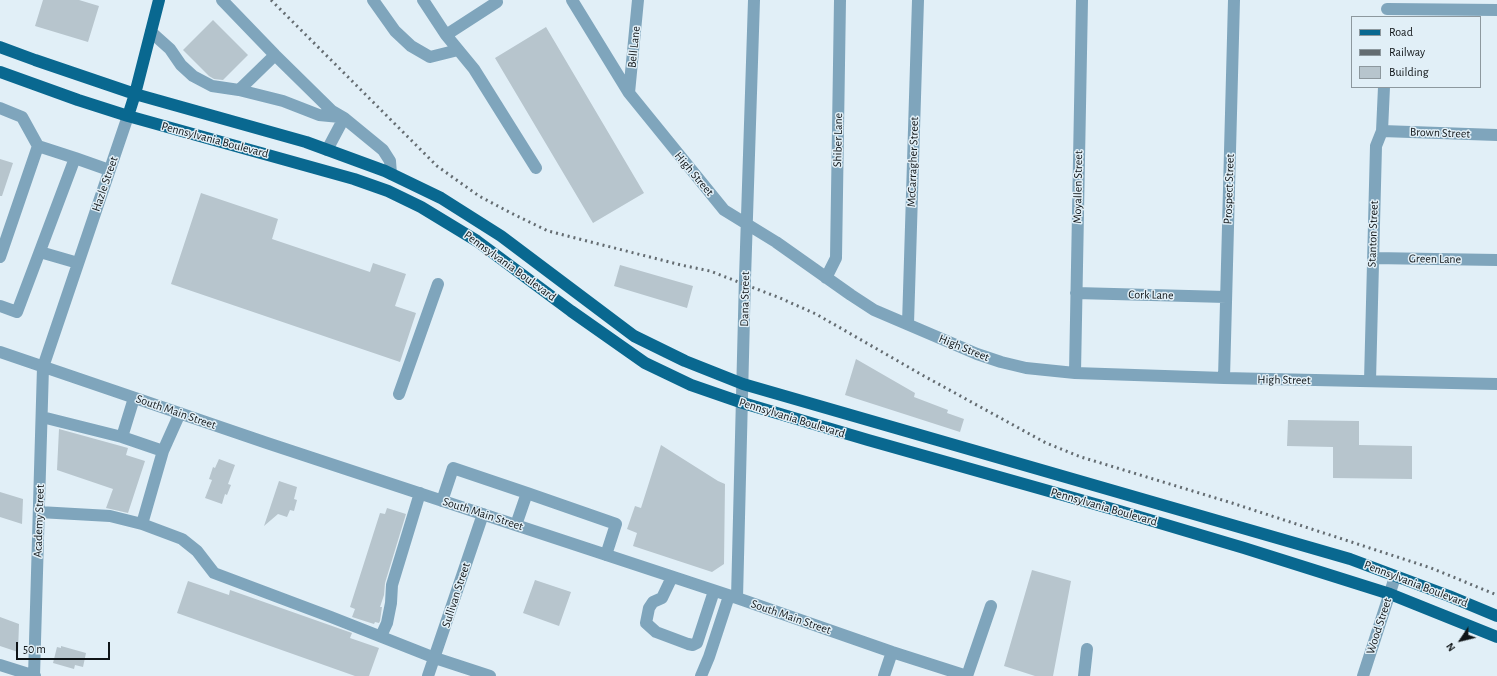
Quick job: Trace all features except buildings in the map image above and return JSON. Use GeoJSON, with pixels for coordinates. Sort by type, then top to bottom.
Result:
{"type":"FeatureCollection","features":[{"type":"Feature","properties":{"kind":"main road","name":"Hazle Street"},"geometry":{"type":"LineString","coordinates":[[128,116],[159,0]]}},
{"type":"Feature","properties":{"kind":"main road","name":"Pennsylvania Boulevard"},"geometry":{"type":"LineString","coordinates":[[0,46],[35,60],[135,94],[306,142],[391,174],[441,198],[501,236],[634,336],[685,361],[743,384],[1350,559],[1449,596],[1497,616]]}},
{"type":"Feature","properties":{"kind":"main road","name":"Pennsylvania Boulevard"},"geometry":{"type":"LineString","coordinates":[[0,72],[128,116],[354,179],[388,191],[422,207],[477,241],[571,312],[645,363],[691,384],[743,403],[1124,512],[1244,548],[1390,594],[1497,637]]}},
{"type":"Feature","properties":{"kind":"street"},"geometry":{"type":"LineString","coordinates":[[222,0],[332,111],[344,118],[383,150],[390,161],[391,174]]}},
{"type":"Feature","properties":{"kind":"street"},"geometry":{"type":"LineString","coordinates":[[373,0],[395,31],[411,46],[430,57],[458,50]]}},
{"type":"Feature","properties":{"kind":"street"},"geometry":{"type":"LineString","coordinates":[[423,0],[446,35],[474,69],[536,168]]}},
{"type":"Feature","properties":{"kind":"street","name":"High Street"},"geometry":{"type":"LineString","coordinates":[[572,0],[628,93],[724,210],[776,242],[850,295],[874,310],[977,354],[1026,368],[1075,373],[1497,384]]}},
{"type":"Feature","properties":{"kind":"street","name":"Bell Lane"},"geometry":{"type":"LineString","coordinates":[[628,93],[638,0]]}},
{"type":"Feature","properties":{"kind":"street","name":"Dana Street"},"geometry":{"type":"LineString","coordinates":[[701,676],[733,597],[743,403],[746,223],[754,0]]}},
{"type":"Feature","properties":{"kind":"street","name":"Shiber Lane"},"geometry":{"type":"LineString","coordinates":[[826,278],[836,258],[840,0]]}},
{"type":"Feature","properties":{"kind":"street","name":"McCarragher Street"},"geometry":{"type":"LineString","coordinates":[[908,324],[918,0]]}},
{"type":"Feature","properties":{"kind":"street","name":"Moyallen Street"},"geometry":{"type":"LineString","coordinates":[[1075,373],[1082,0]]}},
{"type":"Feature","properties":{"kind":"street","name":"Prospect Street"},"geometry":{"type":"LineString","coordinates":[[1224,378],[1234,0]]}},
{"type":"Feature","properties":{"kind":"street"},"geometry":{"type":"LineString","coordinates":[[446,35],[497,2]]}},
{"type":"Feature","properties":{"kind":"street"},"geometry":{"type":"LineString","coordinates":[[1387,9],[1497,10]]}},
{"type":"Feature","properties":{"kind":"street"},"geometry":{"type":"LineString","coordinates":[[151,32],[170,49],[181,65],[193,76],[212,86],[239,90],[283,101],[319,115],[344,118]]}},
{"type":"Feature","properties":{"kind":"street"},"geometry":{"type":"LineString","coordinates":[[239,90],[275,55]]}},
{"type":"Feature","properties":{"kind":"street","name":"Stanton Street"},"geometry":{"type":"LineString","coordinates":[[1370,381],[1376,146],[1382,131],[1384,88]]}},
{"type":"Feature","properties":{"kind":"street"},"geometry":{"type":"LineString","coordinates":[[0,108],[22,117],[38,146],[109,170]]}},
{"type":"Feature","properties":{"kind":"street","name":"Hazle Street"},"geometry":{"type":"LineString","coordinates":[[43,366],[128,116]]}},
{"type":"Feature","properties":{"kind":"street"},"geometry":{"type":"LineString","coordinates":[[327,150],[344,118]]}},
{"type":"Feature","properties":{"kind":"street","name":"Brown Street"},"geometry":{"type":"LineString","coordinates":[[1382,131],[1497,135]]}},
{"type":"Feature","properties":{"kind":"street"},"geometry":{"type":"LineString","coordinates":[[0,257],[38,146]]}},
{"type":"Feature","properties":{"kind":"street"},"geometry":{"type":"LineString","coordinates":[[0,306],[17,312],[75,158]]}},
{"type":"Feature","properties":{"kind":"street"},"geometry":{"type":"LineString","coordinates":[[40,252],[78,263]]}},
{"type":"Feature","properties":{"kind":"street","name":"Green Lane"},"geometry":{"type":"LineString","coordinates":[[1373,258],[1497,260]]}},
{"type":"Feature","properties":{"kind":"street"},"geometry":{"type":"LineString","coordinates":[[399,394],[438,284]]}},
{"type":"Feature","properties":{"kind":"street","name":"Cork Lane"},"geometry":{"type":"LineString","coordinates":[[1076,293],[1226,297]]}},
{"type":"Feature","properties":{"kind":"street","name":"South Main Street"},"geometry":{"type":"LineString","coordinates":[[0,352],[967,676]]}},
{"type":"Feature","properties":{"kind":"street","name":"Academy Street"},"geometry":{"type":"LineString","coordinates":[[34,676],[43,366]]}},
{"type":"Feature","properties":{"kind":"street"},"geometry":{"type":"LineString","coordinates":[[122,437],[134,398]]}},
{"type":"Feature","properties":{"kind":"street"},"geometry":{"type":"LineString","coordinates":[[142,524],[163,451],[180,413]]}},
{"type":"Feature","properties":{"kind":"street"},"geometry":{"type":"LineString","coordinates":[[42,417],[122,437],[163,451]]}},
{"type":"Feature","properties":{"kind":"street"},"geometry":{"type":"LineString","coordinates":[[442,501],[453,468],[616,524],[606,555]]}},
{"type":"Feature","properties":{"kind":"street"},"geometry":{"type":"LineString","coordinates":[[381,636],[387,623],[391,603],[392,586],[420,493]]}},
{"type":"Feature","properties":{"kind":"street"},"geometry":{"type":"LineString","coordinates":[[516,525],[527,493]]}},
{"type":"Feature","properties":{"kind":"street"},"geometry":{"type":"LineString","coordinates":[[39,512],[110,516],[142,524],[182,539],[197,551],[214,573],[435,658],[490,676]]}},
{"type":"Feature","properties":{"kind":"street","name":"Sullivan Street"},"geometry":{"type":"LineString","coordinates":[[428,676],[483,514]]}},
{"type":"Feature","properties":{"kind":"street"},"geometry":{"type":"LineString","coordinates":[[672,577],[662,598],[653,602],[649,608],[646,623],[656,632],[688,644],[697,644],[714,591]]}},
{"type":"Feature","properties":{"kind":"street","name":"Wood Street"},"geometry":{"type":"LineString","coordinates":[[1363,676],[1395,577]]}},
{"type":"Feature","properties":{"kind":"street"},"geometry":{"type":"LineString","coordinates":[[967,676],[991,606]]}},
{"type":"Feature","properties":{"kind":"street"},"geometry":{"type":"LineString","coordinates":[[1084,676],[1087,649]]}},
{"type":"Feature","properties":{"kind":"street"},"geometry":{"type":"LineString","coordinates":[[884,676],[892,652]]}},
{"type":"Feature","properties":{"kind":"street"},"geometry":{"type":"LineString","coordinates":[[0,665],[34,676]]}},
{"type":"Feature","properties":{"kind":"railway"},"geometry":{"type":"LineString","coordinates":[[271,0],[437,166],[479,196],[548,231],[710,271],[780,298],[816,314],[924,376],[1046,443],[1081,457],[1232,503],[1431,568],[1497,595]]}}]}
